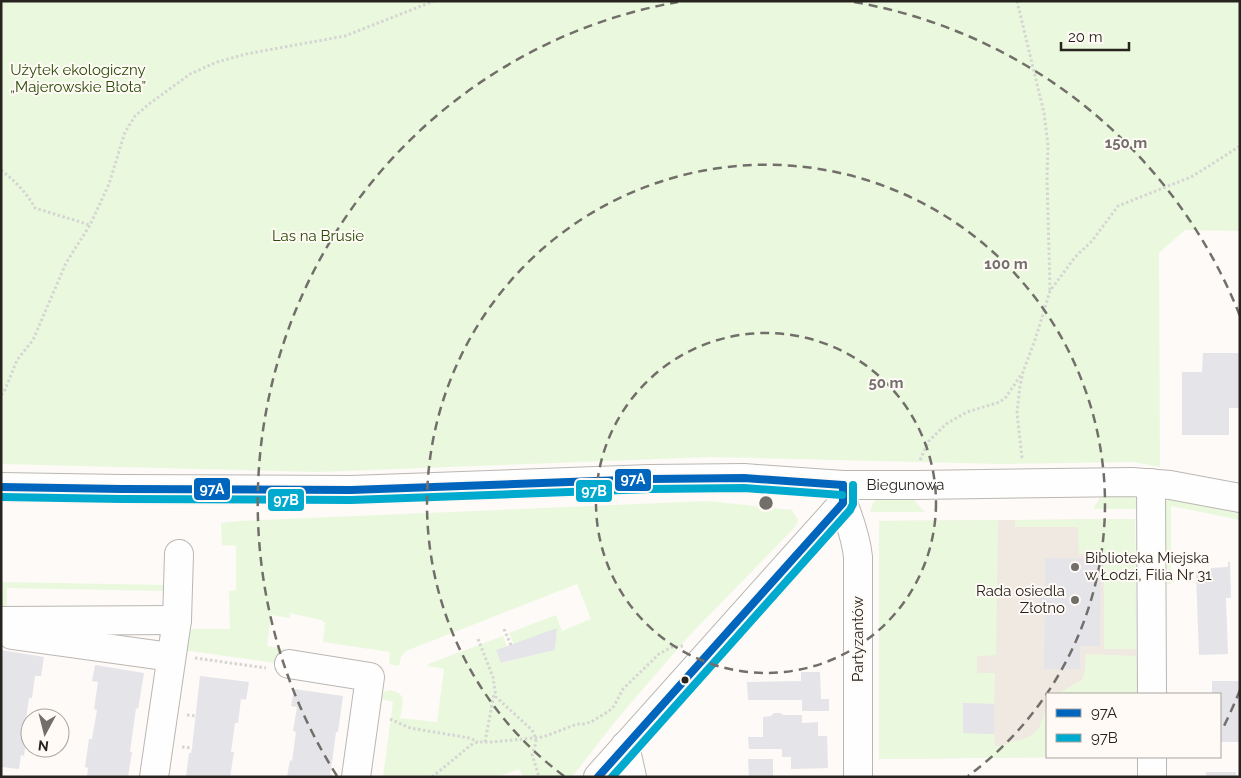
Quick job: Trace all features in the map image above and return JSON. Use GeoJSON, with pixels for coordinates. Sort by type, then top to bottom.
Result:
{"type":"FeatureCollection","features":[{"type":"Feature","properties":{"kind":"street","name":"Biegunowa"},"geometry":{"type":"LineString","coordinates":[[1,486],[122,489],[351,490],[640,479],[734,478],[843,494],[1025,484],[1111,482],[1152,483],[1188,487],[1240,498]]}},
{"type":"Feature","properties":{"kind":"street"},"geometry":{"type":"LineString","coordinates":[[1152,483],[1152,693]]}},
{"type":"Feature","properties":{"kind":"street"},"geometry":{"type":"LineString","coordinates":[[598,777],[843,494]]}},
{"type":"Feature","properties":{"kind":"street","name":"Partyzantów"},"geometry":{"type":"LineString","coordinates":[[843,494],[857,544],[858,557],[858,777]]}},
{"type":"Feature","properties":{"kind":"street"},"geometry":{"type":"LineString","coordinates":[[154,777],[182,657],[177,620],[179,554]]}},
{"type":"Feature","properties":{"kind":"street"},"geometry":{"type":"LineString","coordinates":[[1,621],[177,620]]}},
{"type":"Feature","properties":{"kind":"street"},"geometry":{"type":"LineString","coordinates":[[1,634],[182,657]]}},
{"type":"Feature","properties":{"kind":"street"},"geometry":{"type":"LineString","coordinates":[[289,664],[370,677],[356,777]]}},
{"type":"Feature","properties":{"kind":"street"},"geometry":{"type":"LineString","coordinates":[[625,746],[632,777]]}},
{"type":"Feature","properties":{"kind":"street"},"geometry":{"type":"LineString","coordinates":[[1152,758],[1152,777]]}},
{"type":"Feature","properties":{"kind":"path"},"geometry":{"type":"LineString","coordinates":[[1,395],[17,360],[33,340],[66,263],[90,225],[109,184],[125,132],[136,116],[149,104],[190,74],[217,62],[246,54],[345,36],[434,1]]}},
{"type":"Feature","properties":{"kind":"path"},"geometry":{"type":"LineString","coordinates":[[1017,1],[1044,113],[1048,144],[1047,188],[1050,290],[1036,338],[1023,372],[1017,413],[1025,484]]}},
{"type":"Feature","properties":{"kind":"path"},"geometry":{"type":"LineString","coordinates":[[1050,290],[1075,257],[1092,241],[1118,206],[1191,177],[1240,146]]}},
{"type":"Feature","properties":{"kind":"path"},"geometry":{"type":"LineString","coordinates":[[1,170],[16,182],[36,208],[90,225]]}},
{"type":"Feature","properties":{"kind":"path"},"geometry":{"type":"LineString","coordinates":[[919,464],[934,435],[946,424],[967,412],[1000,402],[1006,397],[1023,372]]}},
{"type":"Feature","properties":{"kind":"path"},"geometry":{"type":"LineString","coordinates":[[504,629],[511,645]]}},
{"type":"Feature","properties":{"kind":"path"},"geometry":{"type":"LineString","coordinates":[[478,639],[493,677],[494,693],[485,742]]}},
{"type":"Feature","properties":{"kind":"path"},"geometry":{"type":"LineString","coordinates":[[432,777],[471,745],[478,742],[543,737],[577,724],[590,722],[609,711],[614,706],[623,689],[659,654],[672,647],[684,646]]}},
{"type":"Feature","properties":{"kind":"path"},"geometry":{"type":"LineString","coordinates":[[182,657],[280,670],[289,664]]}},
{"type":"Feature","properties":{"kind":"path"},"geometry":{"type":"LineString","coordinates":[[494,693],[532,730],[536,738],[532,754],[539,777]]}},
{"type":"Feature","properties":{"kind":"path"},"geometry":{"type":"LineString","coordinates":[[365,714],[391,720],[410,728],[470,738],[478,742]]}},
{"type":"Feature","properties":{"kind":"path"},"geometry":{"type":"LineString","coordinates":[[178,754],[180,746]]}},
{"type":"Feature","properties":{"kind":"shaded area"},"geometry":{"type":"Polygon","coordinates":[[[1135,519],[1137,693],[1046,693],[1046,757],[879,759],[879,521],[1135,519]]]}},
{"type":"Feature","properties":{"kind":"green space","name":"Las na Brusie"},"geometry":{"type":"Polygon","coordinates":[[[1,1],[1240,1],[1240,231],[1185,230],[1159,253],[1160,467],[1133,462],[1003,464],[712,457],[317,472],[1,464],[1,1]]]}},
{"type":"Feature","properties":{"kind":"green space"},"geometry":{"type":"Polygon","coordinates":[[[1104,491],[1132,494],[1139,503],[1140,509],[1093,509],[1104,491]]]}},
{"type":"Feature","properties":{"kind":"green space"},"geometry":{"type":"Polygon","coordinates":[[[910,496],[925,512],[870,512],[877,498],[910,496]]]}},
{"type":"Feature","properties":{"kind":"green space"},"geometry":{"type":"Polygon","coordinates":[[[1172,497],[1240,511],[1240,520],[1171,506],[1171,584],[1164,585],[1163,504],[1172,497]]]}},
{"type":"Feature","properties":{"kind":"green space"},"geometry":{"type":"Polygon","coordinates":[[[708,501],[792,510],[798,520],[796,526],[688,637],[618,718],[572,777],[523,777],[519,769],[498,777],[383,777],[393,702],[378,698],[386,691],[397,692],[403,699],[400,718],[437,722],[444,669],[428,666],[428,664],[503,636],[507,646],[496,651],[502,663],[555,650],[557,629],[514,644],[509,633],[556,615],[562,631],[591,619],[577,584],[406,651],[401,657],[399,666],[389,664],[390,652],[323,642],[325,623],[321,620],[290,613],[290,618],[271,615],[267,646],[284,649],[283,654],[275,663],[182,650],[186,633],[192,629],[230,629],[229,591],[236,590],[236,546],[222,545],[221,523],[708,501]]]}},
{"type":"Feature","properties":{"kind":"green space"},"geometry":{"type":"Polygon","coordinates":[[[1135,519],[1136,649],[1104,649],[1104,558],[1098,554],[1079,554],[1078,527],[1015,527],[1015,520],[1135,519]]]}},
{"type":"Feature","properties":{"kind":"green space"},"geometry":{"type":"Polygon","coordinates":[[[998,520],[996,655],[977,656],[977,673],[995,673],[994,704],[963,703],[963,733],[994,734],[995,746],[1003,746],[1033,734],[1039,728],[1046,710],[1046,757],[879,759],[879,521],[998,520]]]}},
{"type":"Feature","properties":{"kind":"green space"},"geometry":{"type":"Polygon","coordinates":[[[1,582],[167,585],[167,591],[7,588],[7,607],[1,610],[1,582]]]}},
{"type":"Feature","properties":{"kind":"green space"},"geometry":{"type":"Polygon","coordinates":[[[1086,654],[1136,656],[1137,693],[1060,693],[1082,680],[1085,671],[1086,654]]]}},
{"type":"Feature","properties":{"kind":"building"},"geometry":{"type":"Polygon","coordinates":[[[1203,353],[1240,353],[1240,408],[1229,408],[1229,435],[1182,435],[1182,372],[1202,372],[1203,353]]]}},
{"type":"Feature","properties":{"kind":"building"},"geometry":{"type":"Polygon","coordinates":[[[1045,558],[1101,559],[1100,646],[1080,646],[1080,669],[1044,669],[1045,606],[1039,605],[1039,593],[1045,593],[1045,558]]]}},
{"type":"Feature","properties":{"kind":"building"},"geometry":{"type":"Polygon","coordinates":[[[1228,562],[1230,562],[1231,598],[1226,598],[1228,654],[1199,655],[1196,573],[1211,573],[1211,568],[1228,567],[1228,562]]]}},
{"type":"Feature","properties":{"kind":"building"},"geometry":{"type":"Polygon","coordinates":[[[557,628],[555,650],[501,663],[496,650],[557,628]]]}},
{"type":"Feature","properties":{"kind":"building"},"geometry":{"type":"Polygon","coordinates":[[[1,650],[44,657],[41,676],[35,676],[32,698],[29,698],[28,708],[20,708],[19,769],[1,767],[1,650]]]}},
{"type":"Feature","properties":{"kind":"building"},"geometry":{"type":"Polygon","coordinates":[[[95,665],[144,673],[138,709],[136,708],[128,777],[87,777],[88,768],[85,767],[89,739],[92,739],[97,710],[94,709],[98,682],[92,681],[95,665]]]}},
{"type":"Feature","properties":{"kind":"building"},"geometry":{"type":"Polygon","coordinates":[[[801,672],[820,672],[821,699],[829,699],[829,711],[802,711],[802,700],[748,700],[747,682],[801,681],[801,672]]]}},
{"type":"Feature","properties":{"kind":"building"},"geometry":{"type":"Polygon","coordinates":[[[200,676],[249,682],[246,700],[241,699],[238,723],[235,723],[231,752],[234,752],[230,777],[186,777],[189,753],[191,753],[192,748],[200,676]]]}},
{"type":"Feature","properties":{"kind":"building"},"geometry":{"type":"Polygon","coordinates":[[[1212,681],[1240,681],[1240,742],[1221,742],[1221,693],[1212,693],[1212,681]]]}},
{"type":"Feature","properties":{"kind":"building"},"geometry":{"type":"Polygon","coordinates":[[[294,689],[343,696],[330,774],[332,774],[332,777],[287,777],[290,760],[292,761],[296,732],[293,731],[297,707],[291,706],[294,689]]]}},
{"type":"Feature","properties":{"kind":"building"},"geometry":{"type":"Polygon","coordinates":[[[963,703],[994,704],[994,734],[963,733],[963,703]]]}},
{"type":"Feature","properties":{"kind":"building"},"geometry":{"type":"Polygon","coordinates":[[[774,713],[802,715],[802,723],[818,722],[818,736],[827,736],[828,768],[791,769],[791,757],[782,757],[782,749],[749,749],[748,737],[763,737],[763,717],[771,716],[774,713]]]}},
{"type":"Feature","properties":{"kind":"building"},"geometry":{"type":"Polygon","coordinates":[[[748,759],[773,759],[773,777],[749,777],[748,759]]]}},
{"type":"Feature","properties":{"kind":"building"},"geometry":{"type":"Polygon","coordinates":[[[1206,772],[1236,772],[1236,777],[1206,777],[1206,772]]]}},
{"type":"Feature","properties":{"kind":"transit line","name":"97A"},"geometry":{"type":"LineString","coordinates":[[1,487],[351,490],[650,479],[744,478],[843,485]]}},
{"type":"Feature","properties":{"kind":"transit line","name":"97A"},"geometry":{"type":"LineString","coordinates":[[598,777],[843,503],[843,485]]}},
{"type":"Feature","properties":{"kind":"transit line","name":"97B"},"geometry":{"type":"LineString","coordinates":[[612,777],[850,510],[853,504],[853,485]]}},
{"type":"Feature","properties":{"kind":"transit line","name":"97B"},"geometry":{"type":"LineString","coordinates":[[1,497],[351,500],[650,489],[744,488],[842,495]]}},
{"type":"Feature","properties":{"kind":"place","name":"Biblioteka Miejska w Łodzi, Filia Nr 31"},"geometry":{"type":"Point","coordinates":[1075,567]}},
{"type":"Feature","properties":{"kind":"place","name":"Rada osiedla Złotno"},"geometry":{"type":"Point","coordinates":[1075,600]}},
{"type":"Feature","properties":{"kind":"park label","name":"Użytek ekologiczny „Majerowskie Błota”"},"geometry":{"type":"Point","coordinates":[78,78]}}]}
